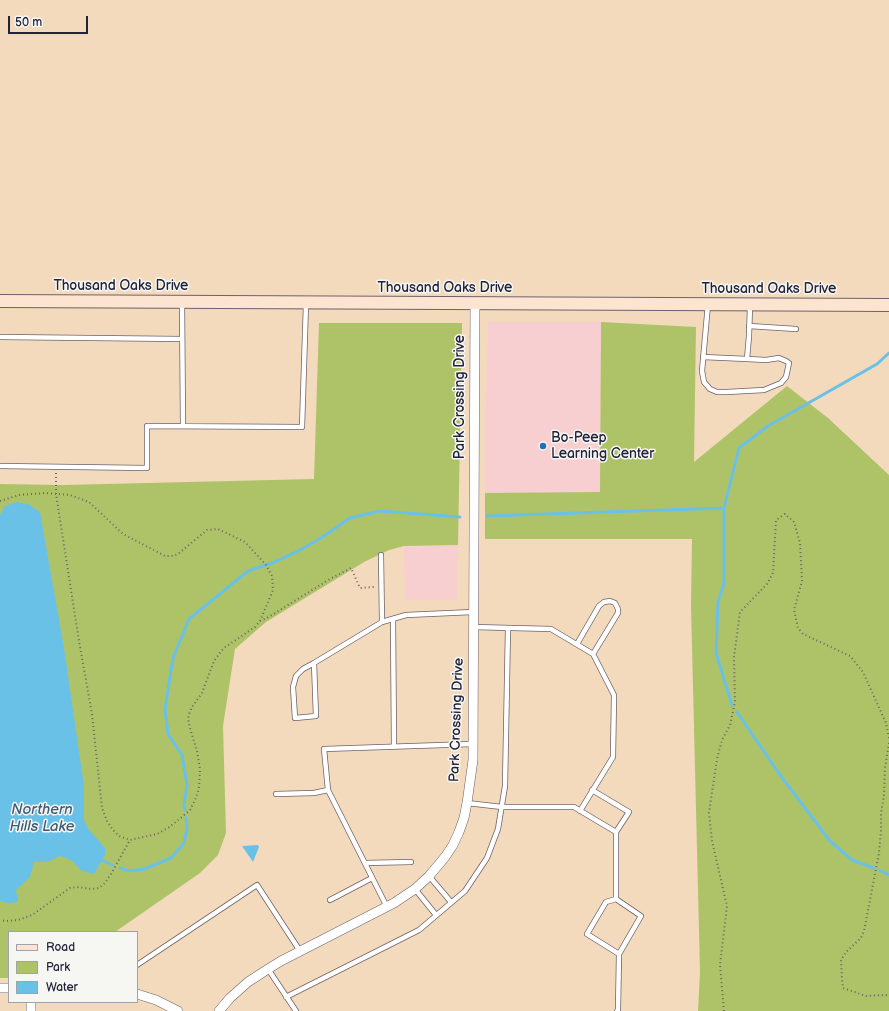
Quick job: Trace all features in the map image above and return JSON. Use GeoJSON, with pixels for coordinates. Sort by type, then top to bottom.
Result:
{"type":"FeatureCollection","features":[{"type":"Feature","properties":{"kind":"main road","name":"Thousand Oaks Drive"},"geometry":{"type":"LineString","coordinates":[[0,301],[889,305]]}},
{"type":"Feature","properties":{"kind":"street","name":"Park Crossing Drive"},"geometry":{"type":"LineString","coordinates":[[219,1011],[230,998],[248,982],[268,969],[387,907],[415,889],[429,876],[445,857],[459,832],[467,803],[473,760],[475,303]]}},
{"type":"Feature","properties":{"kind":"street"},"geometry":{"type":"LineString","coordinates":[[138,994],[156,1000],[178,1011]]}},
{"type":"Feature","properties":{"kind":"lane"},"geometry":{"type":"LineString","coordinates":[[182,302],[183,426]]}},
{"type":"Feature","properties":{"kind":"lane"},"geometry":{"type":"LineString","coordinates":[[0,466],[147,468],[147,426],[302,427],[306,302]]}},
{"type":"Feature","properties":{"kind":"lane"},"geometry":{"type":"LineString","coordinates":[[703,357],[766,360],[779,358],[789,363],[786,377],[781,383],[764,390],[716,392],[710,389],[704,382],[702,372],[703,357],[708,304]]}},
{"type":"Feature","properties":{"kind":"lane"},"geometry":{"type":"LineString","coordinates":[[747,359],[750,305]]}},
{"type":"Feature","properties":{"kind":"lane"},"geometry":{"type":"LineString","coordinates":[[749,326],[796,329]]}},
{"type":"Feature","properties":{"kind":"lane"},"geometry":{"type":"LineString","coordinates":[[0,337],[182,339]]}},
{"type":"Feature","properties":{"kind":"lane"},"geometry":{"type":"LineString","coordinates":[[381,555],[382,622]]}},
{"type":"Feature","properties":{"kind":"lane"},"geometry":{"type":"LineString","coordinates":[[577,644],[599,606],[604,602],[610,601],[615,603],[618,608],[618,613],[594,654]]}},
{"type":"Feature","properties":{"kind":"lane"},"geometry":{"type":"LineString","coordinates":[[314,663],[316,716],[295,718],[293,687],[296,676],[303,669],[382,622],[406,615],[473,612]]}},
{"type":"Feature","properties":{"kind":"lane"},"geometry":{"type":"LineString","coordinates":[[394,619],[394,746]]}},
{"type":"Feature","properties":{"kind":"lane"},"geometry":{"type":"LineString","coordinates":[[473,627],[551,629],[594,654],[614,695],[613,757],[580,811]]}},
{"type":"Feature","properties":{"kind":"lane"},"geometry":{"type":"LineString","coordinates":[[286,997],[419,930],[465,891],[487,858],[498,829],[506,786],[508,628]]}},
{"type":"Feature","properties":{"kind":"lane"},"geometry":{"type":"LineString","coordinates":[[387,907],[328,790],[324,749],[473,744]]}},
{"type":"Feature","properties":{"kind":"lane"},"geometry":{"type":"LineString","coordinates":[[276,794],[314,793],[328,790]]}},
{"type":"Feature","properties":{"kind":"lane"},"geometry":{"type":"LineString","coordinates":[[592,790],[629,812],[616,832],[616,898]]}},
{"type":"Feature","properties":{"kind":"lane"},"geometry":{"type":"LineString","coordinates":[[467,803],[502,807],[574,808],[616,832]]}},
{"type":"Feature","properties":{"kind":"lane"},"geometry":{"type":"LineString","coordinates":[[365,864],[411,862]]}},
{"type":"Feature","properties":{"kind":"lane"},"geometry":{"type":"LineString","coordinates":[[429,876],[452,902]]}},
{"type":"Feature","properties":{"kind":"lane"},"geometry":{"type":"LineString","coordinates":[[330,900],[372,878]]}},
{"type":"Feature","properties":{"kind":"lane"},"geometry":{"type":"LineString","coordinates":[[138,963],[257,885],[300,951]]}},
{"type":"Feature","properties":{"kind":"lane"},"geometry":{"type":"LineString","coordinates":[[415,889],[436,915]]}},
{"type":"Feature","properties":{"kind":"lane"},"geometry":{"type":"LineString","coordinates":[[616,898],[641,916],[619,954],[617,1011]]}},
{"type":"Feature","properties":{"kind":"lane"},"geometry":{"type":"LineString","coordinates":[[616,898],[606,902],[587,934],[619,954]]}},
{"type":"Feature","properties":{"kind":"lane"},"geometry":{"type":"LineString","coordinates":[[268,969],[296,1011]]}},
{"type":"Feature","properties":{"kind":"path"},"geometry":{"type":"LineString","coordinates":[[0,501],[19,495],[45,493],[56,494],[70,495],[89,502],[123,534],[165,556],[173,556],[178,554],[207,530],[218,529],[245,542],[266,565],[272,576],[272,590],[260,621],[255,627],[224,648],[214,662],[202,693],[189,714],[188,719],[197,751],[200,769],[199,789],[195,800],[190,810],[182,818],[157,834],[130,840],[119,836],[112,830],[102,808],[92,714],[56,494],[56,467]]}},
{"type":"Feature","properties":{"kind":"path"},"geometry":{"type":"LineString","coordinates":[[724,1011],[720,965],[728,906],[712,841],[709,813],[717,759],[722,740],[730,725],[735,702],[734,657],[740,612],[767,584],[773,573],[776,520],[785,514],[794,522],[800,543],[802,581],[794,610],[798,628],[803,634],[850,656],[863,672],[886,723],[889,738]]}},
{"type":"Feature","properties":{"kind":"path"},"geometry":{"type":"LineString","coordinates":[[260,621],[351,568],[360,588],[382,587]]}},
{"type":"Feature","properties":{"kind":"path"},"geometry":{"type":"LineString","coordinates":[[889,743],[885,768],[879,853],[864,931],[861,938],[846,952],[841,960],[843,988],[866,996],[886,995],[889,997]]}},
{"type":"Feature","properties":{"kind":"path"},"geometry":{"type":"LineString","coordinates":[[0,920],[18,920],[32,915],[70,888],[77,886],[92,889],[99,888],[105,883],[111,874],[130,840]]}},
{"type":"Feature","properties":{"kind":"shaded area"},"geometry":{"type":"Polygon","coordinates":[[[488,322],[601,322],[600,493],[485,493],[488,322]]]}},
{"type":"Feature","properties":{"kind":"shaded area"},"geometry":{"type":"Polygon","coordinates":[[[458,545],[457,600],[405,600],[404,546],[458,545]]]}},
{"type":"Feature","properties":{"kind":"green space"},"geometry":{"type":"Polygon","coordinates":[[[601,322],[696,327],[694,462],[787,386],[828,418],[889,475],[889,1011],[698,1011],[700,972],[691,606],[692,539],[485,539],[485,493],[600,492],[601,322]]]}},
{"type":"Feature","properties":{"kind":"green space"},"geometry":{"type":"Polygon","coordinates":[[[319,323],[462,323],[458,545],[404,546],[389,550],[364,562],[266,622],[235,649],[223,726],[226,833],[218,855],[200,873],[116,931],[8,931],[8,978],[0,978],[0,484],[63,485],[314,479],[319,323]]]}},
{"type":"Feature","properties":{"kind":"water","name":"Northern Hills Lake"},"geometry":{"type":"Polygon","coordinates":[[[17,502],[28,504],[40,512],[64,648],[84,786],[84,820],[89,830],[105,848],[105,855],[94,874],[82,871],[71,860],[60,856],[47,862],[34,862],[30,877],[16,890],[18,902],[8,903],[0,901],[0,515],[5,506],[17,502]]]}},
{"type":"Feature","properties":{"kind":"water"},"geometry":{"type":"Polygon","coordinates":[[[258,845],[259,847],[253,862],[242,846],[258,845]]]}},
{"type":"Feature","properties":{"kind":"waterway"},"geometry":{"type":"LineString","coordinates":[[732,705],[716,653],[718,602],[724,583],[724,508],[739,448],[768,426],[877,364],[889,353]]}},
{"type":"Feature","properties":{"kind":"waterway"},"geometry":{"type":"LineString","coordinates":[[487,516],[724,508]]}},
{"type":"Feature","properties":{"kind":"waterway"},"geometry":{"type":"LineString","coordinates":[[185,810],[184,805],[187,785],[182,755],[168,734],[165,709],[173,658],[189,619],[248,571],[275,562],[302,549],[350,518],[380,511],[460,517]]}},
{"type":"Feature","properties":{"kind":"waterway"},"geometry":{"type":"LineString","coordinates":[[737,712],[780,775],[830,841],[852,860],[874,868]]}},
{"type":"Feature","properties":{"kind":"waterway"},"geometry":{"type":"LineString","coordinates":[[120,868],[130,871],[144,869],[171,858],[184,843],[187,828],[186,818]]}},
{"type":"Feature","properties":{"kind":"waterway"},"geometry":{"type":"LineString","coordinates":[[100,859],[112,865]]}},
{"type":"Feature","properties":{"kind":"waterway"},"geometry":{"type":"LineString","coordinates":[[879,870],[889,875]]}},
{"type":"Feature","properties":{"kind":"place","name":"Bo-Peep Learning Center"},"geometry":{"type":"Point","coordinates":[543,446]}}]}
